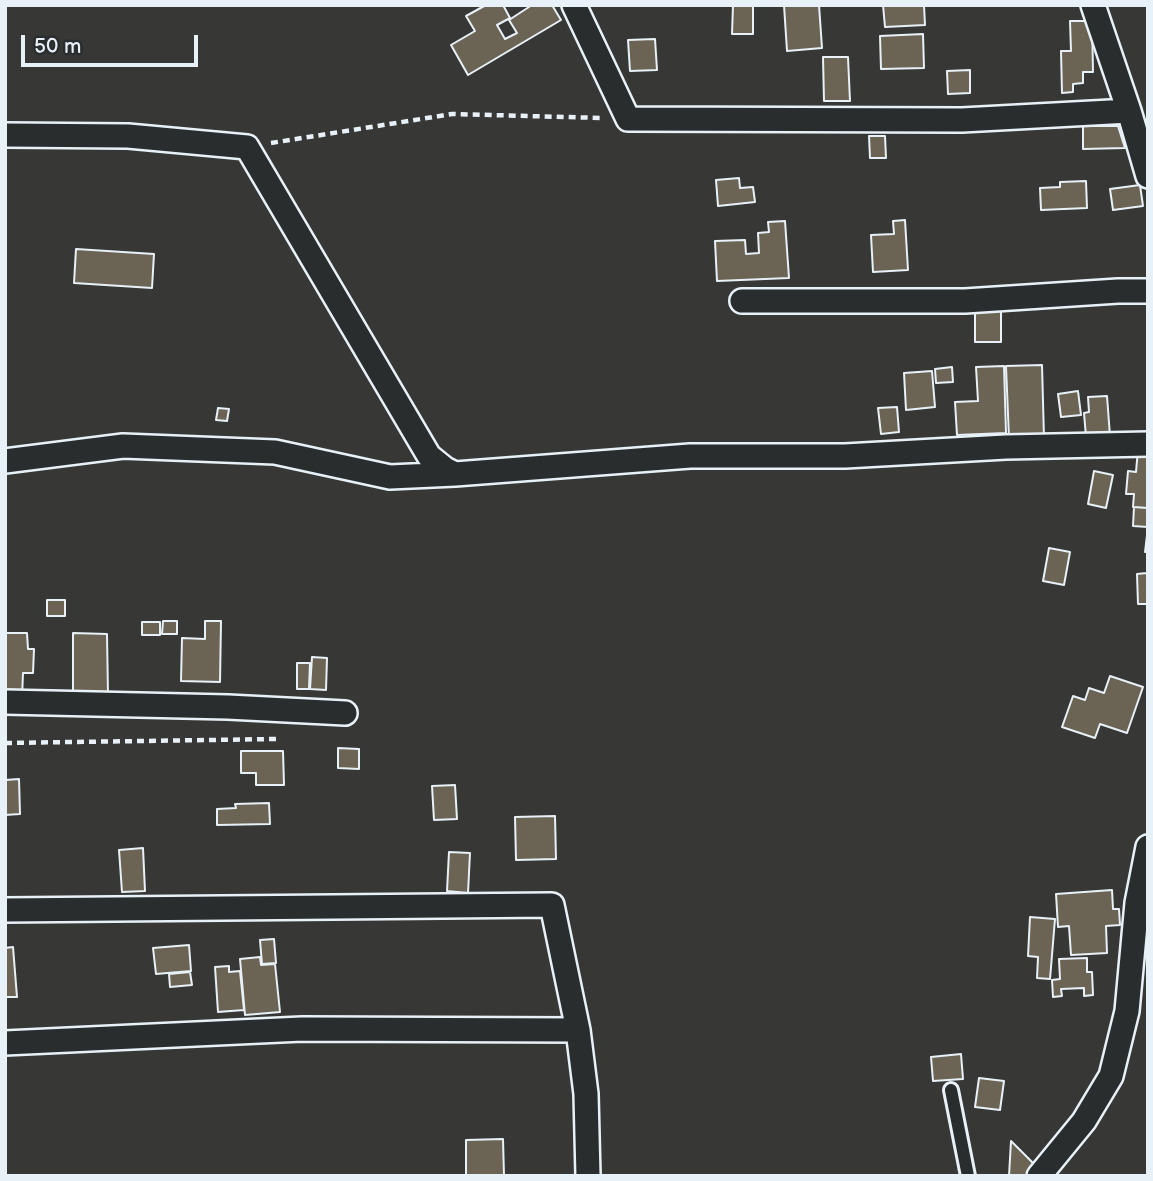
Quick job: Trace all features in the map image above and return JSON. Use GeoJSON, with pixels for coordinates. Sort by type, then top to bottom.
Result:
{"type":"FeatureCollection","features":[{"type":"Feature","properties":{"kind":"street"},"geometry":{"type":"LineString","coordinates":[[574,5],[628,119],[962,120],[1129,111]]}},
{"type":"Feature","properties":{"kind":"street"},"geometry":{"type":"LineString","coordinates":[[1093,5],[1148,176]]}},
{"type":"Feature","properties":{"kind":"street"},"geometry":{"type":"LineString","coordinates":[[5,135],[128,136],[247,147],[429,456],[454,474]]}},
{"type":"Feature","properties":{"kind":"street"},"geometry":{"type":"LineString","coordinates":[[742,301],[965,301],[1148,291]]}},
{"type":"Feature","properties":{"kind":"street"},"geometry":{"type":"LineString","coordinates":[[5,461],[123,446],[275,452],[390,477],[691,456],[845,456],[1006,447],[1148,444]]}},
{"type":"Feature","properties":{"kind":"street"},"geometry":{"type":"LineString","coordinates":[[5,702],[228,707],[345,713]]}},
{"type":"Feature","properties":{"kind":"street"},"geometry":{"type":"LineString","coordinates":[[1039,1176],[1084,1121],[1111,1076],[1138,1013],[1137,903],[1148,847]]}},
{"type":"Feature","properties":{"kind":"street"},"geometry":{"type":"LineString","coordinates":[[5,909],[552,905],[578,1030],[586,1094],[587,1176]]}},
{"type":"Feature","properties":{"kind":"street"},"geometry":{"type":"LineString","coordinates":[[5,1042],[302,1029],[578,1030]]}},
{"type":"Feature","properties":{"kind":"lane"},"geometry":{"type":"LineString","coordinates":[[951,1090],[968,1176]]}},
{"type":"Feature","properties":{"kind":"path"},"geometry":{"type":"LineString","coordinates":[[247,147],[452,114],[628,119]]}},
{"type":"Feature","properties":{"kind":"path"},"geometry":{"type":"LineString","coordinates":[[5,743],[277,739]]}},
{"type":"Feature","properties":{"kind":"building"},"geometry":{"type":"Polygon","coordinates":[[[486,5],[503,5],[510,18],[497,25],[505,39],[517,33],[509,20],[532,5],[552,5],[561,20],[468,75],[451,45],[475,31],[466,16],[486,5]]]}},
{"type":"Feature","properties":{"kind":"building"},"geometry":{"type":"Polygon","coordinates":[[[733,5],[753,5],[753,34],[732,34],[733,5]]]}},
{"type":"Feature","properties":{"kind":"building"},"geometry":{"type":"Polygon","coordinates":[[[784,5],[819,5],[822,48],[787,51],[784,5]]]}},
{"type":"Feature","properties":{"kind":"building"},"geometry":{"type":"Polygon","coordinates":[[[883,5],[924,5],[925,25],[885,27],[883,5]]]}},
{"type":"Feature","properties":{"kind":"building"},"geometry":{"type":"Polygon","coordinates":[[[1070,21],[1092,21],[1093,72],[1083,72],[1083,83],[1073,84],[1073,92],[1062,93],[1061,51],[1071,51],[1070,21]]]}},
{"type":"Feature","properties":{"kind":"building"},"geometry":{"type":"Polygon","coordinates":[[[923,34],[924,68],[881,69],[880,36],[923,34]]]}},
{"type":"Feature","properties":{"kind":"building"},"geometry":{"type":"Polygon","coordinates":[[[655,39],[657,70],[630,71],[628,40],[655,39]]]}},
{"type":"Feature","properties":{"kind":"building"},"geometry":{"type":"Polygon","coordinates":[[[823,57],[848,57],[850,101],[824,101],[823,57]]]}},
{"type":"Feature","properties":{"kind":"building"},"geometry":{"type":"Polygon","coordinates":[[[970,70],[970,93],[948,94],[947,71],[970,70]]]}},
{"type":"Feature","properties":{"kind":"building"},"geometry":{"type":"Polygon","coordinates":[[[1083,126],[1118,126],[1125,148],[1083,149],[1083,126]]]}},
{"type":"Feature","properties":{"kind":"building"},"geometry":{"type":"Polygon","coordinates":[[[869,136],[885,136],[886,158],[870,158],[869,136]]]}},
{"type":"Feature","properties":{"kind":"building"},"geometry":{"type":"Polygon","coordinates":[[[739,178],[740,188],[753,187],[755,202],[718,206],[716,180],[739,178]]]}},
{"type":"Feature","properties":{"kind":"building"},"geometry":{"type":"Polygon","coordinates":[[[1086,181],[1087,208],[1041,210],[1040,188],[1060,187],[1060,182],[1086,181]]]}},
{"type":"Feature","properties":{"kind":"building"},"geometry":{"type":"Polygon","coordinates":[[[1140,185],[1143,206],[1113,210],[1110,189],[1140,185]]]}},
{"type":"Feature","properties":{"kind":"building"},"geometry":{"type":"Polygon","coordinates":[[[905,220],[908,270],[873,272],[871,235],[894,234],[893,221],[905,220]]]}},
{"type":"Feature","properties":{"kind":"building"},"geometry":{"type":"Polygon","coordinates":[[[785,221],[789,278],[717,281],[715,241],[745,240],[746,254],[759,253],[758,233],[769,232],[768,222],[785,221]]]}},
{"type":"Feature","properties":{"kind":"building"},"geometry":{"type":"Polygon","coordinates":[[[76,249],[154,254],[152,288],[74,283],[76,249]]]}},
{"type":"Feature","properties":{"kind":"building"},"geometry":{"type":"Polygon","coordinates":[[[975,308],[1001,309],[1001,342],[975,342],[975,308]]]}},
{"type":"Feature","properties":{"kind":"building"},"geometry":{"type":"Polygon","coordinates":[[[1042,365],[1044,438],[1009,439],[1006,366],[1042,365]]]}},
{"type":"Feature","properties":{"kind":"building"},"geometry":{"type":"Polygon","coordinates":[[[1004,366],[1006,433],[957,435],[955,402],[978,401],[976,367],[1004,366]]]}},
{"type":"Feature","properties":{"kind":"building"},"geometry":{"type":"Polygon","coordinates":[[[952,367],[953,382],[936,383],[935,369],[952,367]]]}},
{"type":"Feature","properties":{"kind":"building"},"geometry":{"type":"Polygon","coordinates":[[[932,371],[935,407],[906,410],[904,373],[932,371]]]}},
{"type":"Feature","properties":{"kind":"building"},"geometry":{"type":"Polygon","coordinates":[[[1078,391],[1081,415],[1061,417],[1058,394],[1078,391]]]}},
{"type":"Feature","properties":{"kind":"building"},"geometry":{"type":"Polygon","coordinates":[[[1107,396],[1110,436],[1086,437],[1084,413],[1089,412],[1088,397],[1107,396]]]}},
{"type":"Feature","properties":{"kind":"building"},"geometry":{"type":"Polygon","coordinates":[[[897,407],[899,432],[881,434],[878,408],[897,407]]]}},
{"type":"Feature","properties":{"kind":"building"},"geometry":{"type":"Polygon","coordinates":[[[218,408],[229,409],[227,421],[216,420],[218,408]]]}},
{"type":"Feature","properties":{"kind":"building"},"geometry":{"type":"Polygon","coordinates":[[[1138,449],[1148,450],[1148,508],[1133,507],[1134,494],[1126,494],[1128,471],[1136,472],[1138,449]]]}},
{"type":"Feature","properties":{"kind":"building"},"geometry":{"type":"Polygon","coordinates":[[[1094,471],[1113,475],[1106,508],[1088,504],[1094,471]]]}},
{"type":"Feature","properties":{"kind":"building"},"geometry":{"type":"Polygon","coordinates":[[[1134,507],[1148,508],[1148,527],[1133,526],[1134,507]]]}},
{"type":"Feature","properties":{"kind":"building"},"geometry":{"type":"Polygon","coordinates":[[[1148,527],[1148,552],[1145,552],[1148,527]]]}},
{"type":"Feature","properties":{"kind":"building"},"geometry":{"type":"Polygon","coordinates":[[[1049,548],[1070,552],[1064,585],[1043,581],[1049,548]]]}},
{"type":"Feature","properties":{"kind":"building"},"geometry":{"type":"Polygon","coordinates":[[[1147,561],[1148,604],[1138,604],[1137,574],[1147,573],[1147,561]]]}},
{"type":"Feature","properties":{"kind":"building"},"geometry":{"type":"Polygon","coordinates":[[[47,600],[65,600],[65,616],[47,616],[47,600]]]}},
{"type":"Feature","properties":{"kind":"building"},"geometry":{"type":"Polygon","coordinates":[[[163,621],[177,621],[177,634],[162,634],[163,621]]]}},
{"type":"Feature","properties":{"kind":"building"},"geometry":{"type":"Polygon","coordinates":[[[205,621],[221,621],[220,682],[181,681],[182,638],[205,639],[205,621]]]}},
{"type":"Feature","properties":{"kind":"building"},"geometry":{"type":"Polygon","coordinates":[[[142,622],[160,622],[160,635],[142,635],[142,622]]]}},
{"type":"Feature","properties":{"kind":"building"},"geometry":{"type":"Polygon","coordinates":[[[5,633],[27,633],[28,649],[34,649],[33,673],[23,673],[22,698],[5,698],[5,633]]]}},
{"type":"Feature","properties":{"kind":"building"},"geometry":{"type":"Polygon","coordinates":[[[73,633],[107,634],[108,695],[73,695],[73,633]]]}},
{"type":"Feature","properties":{"kind":"building"},"geometry":{"type":"Polygon","coordinates":[[[312,657],[327,658],[326,690],[310,689],[312,657]]]}},
{"type":"Feature","properties":{"kind":"building"},"geometry":{"type":"Polygon","coordinates":[[[297,663],[310,663],[309,689],[297,689],[297,663]]]}},
{"type":"Feature","properties":{"kind":"building"},"geometry":{"type":"Polygon","coordinates":[[[1110,676],[1143,687],[1127,733],[1100,724],[1095,738],[1062,727],[1073,696],[1085,700],[1089,688],[1104,693],[1110,676]]]}},
{"type":"Feature","properties":{"kind":"building"},"geometry":{"type":"Polygon","coordinates":[[[338,748],[359,749],[359,769],[338,768],[338,748]]]}},
{"type":"Feature","properties":{"kind":"building"},"geometry":{"type":"Polygon","coordinates":[[[241,751],[283,751],[284,785],[256,785],[256,773],[241,773],[241,751]]]}},
{"type":"Feature","properties":{"kind":"building"},"geometry":{"type":"Polygon","coordinates":[[[19,779],[20,814],[5,815],[5,780],[19,779]]]}},
{"type":"Feature","properties":{"kind":"building"},"geometry":{"type":"Polygon","coordinates":[[[455,785],[457,819],[434,820],[432,786],[455,785]]]}},
{"type":"Feature","properties":{"kind":"building"},"geometry":{"type":"Polygon","coordinates":[[[269,803],[270,824],[217,825],[217,809],[236,808],[235,804],[269,803]]]}},
{"type":"Feature","properties":{"kind":"building"},"geometry":{"type":"Polygon","coordinates":[[[555,816],[556,859],[516,860],[515,817],[555,816]]]}},
{"type":"Feature","properties":{"kind":"building"},"geometry":{"type":"Polygon","coordinates":[[[143,848],[145,891],[122,892],[119,850],[143,848]]]}},
{"type":"Feature","properties":{"kind":"building"},"geometry":{"type":"Polygon","coordinates":[[[449,852],[470,853],[468,893],[447,891],[449,852]]]}},
{"type":"Feature","properties":{"kind":"building"},"geometry":{"type":"Polygon","coordinates":[[[1112,890],[1113,909],[1119,909],[1120,925],[1106,926],[1107,953],[1071,955],[1069,926],[1058,927],[1056,894],[1112,890]]]}},
{"type":"Feature","properties":{"kind":"building"},"geometry":{"type":"Polygon","coordinates":[[[1030,917],[1055,919],[1050,979],[1037,978],[1038,957],[1028,956],[1030,917]]]}},
{"type":"Feature","properties":{"kind":"building"},"geometry":{"type":"Polygon","coordinates":[[[274,939],[276,963],[262,964],[260,940],[274,939]]]}},
{"type":"Feature","properties":{"kind":"building"},"geometry":{"type":"Polygon","coordinates":[[[189,945],[191,971],[156,974],[153,948],[189,945]]]}},
{"type":"Feature","properties":{"kind":"building"},"geometry":{"type":"Polygon","coordinates":[[[13,947],[17,997],[5,997],[5,948],[13,947]]]}},
{"type":"Feature","properties":{"kind":"building"},"geometry":{"type":"Polygon","coordinates":[[[260,957],[261,965],[275,964],[280,1012],[245,1015],[240,959],[260,957]]]}},
{"type":"Feature","properties":{"kind":"building"},"geometry":{"type":"Polygon","coordinates":[[[1087,958],[1087,972],[1092,972],[1093,995],[1084,996],[1084,988],[1061,989],[1062,996],[1053,997],[1052,980],[1060,979],[1059,959],[1087,958]]]}},
{"type":"Feature","properties":{"kind":"building"},"geometry":{"type":"Polygon","coordinates":[[[229,966],[229,972],[240,971],[244,1010],[218,1012],[215,967],[229,966]]]}},
{"type":"Feature","properties":{"kind":"building"},"geometry":{"type":"Polygon","coordinates":[[[190,972],[192,985],[170,987],[169,974],[190,972]]]}},
{"type":"Feature","properties":{"kind":"building"},"geometry":{"type":"Polygon","coordinates":[[[961,1054],[963,1079],[933,1081],[931,1057],[961,1054]]]}},
{"type":"Feature","properties":{"kind":"building"},"geometry":{"type":"Polygon","coordinates":[[[979,1078],[1004,1081],[1000,1110],[975,1107],[979,1078]]]}},
{"type":"Feature","properties":{"kind":"building"},"geometry":{"type":"Polygon","coordinates":[[[503,1139],[504,1176],[466,1176],[466,1140],[503,1139]]]}},
{"type":"Feature","properties":{"kind":"building"},"geometry":{"type":"Polygon","coordinates":[[[1011,1141],[1036,1166],[1027,1176],[1009,1176],[1011,1141]]]}}]}
